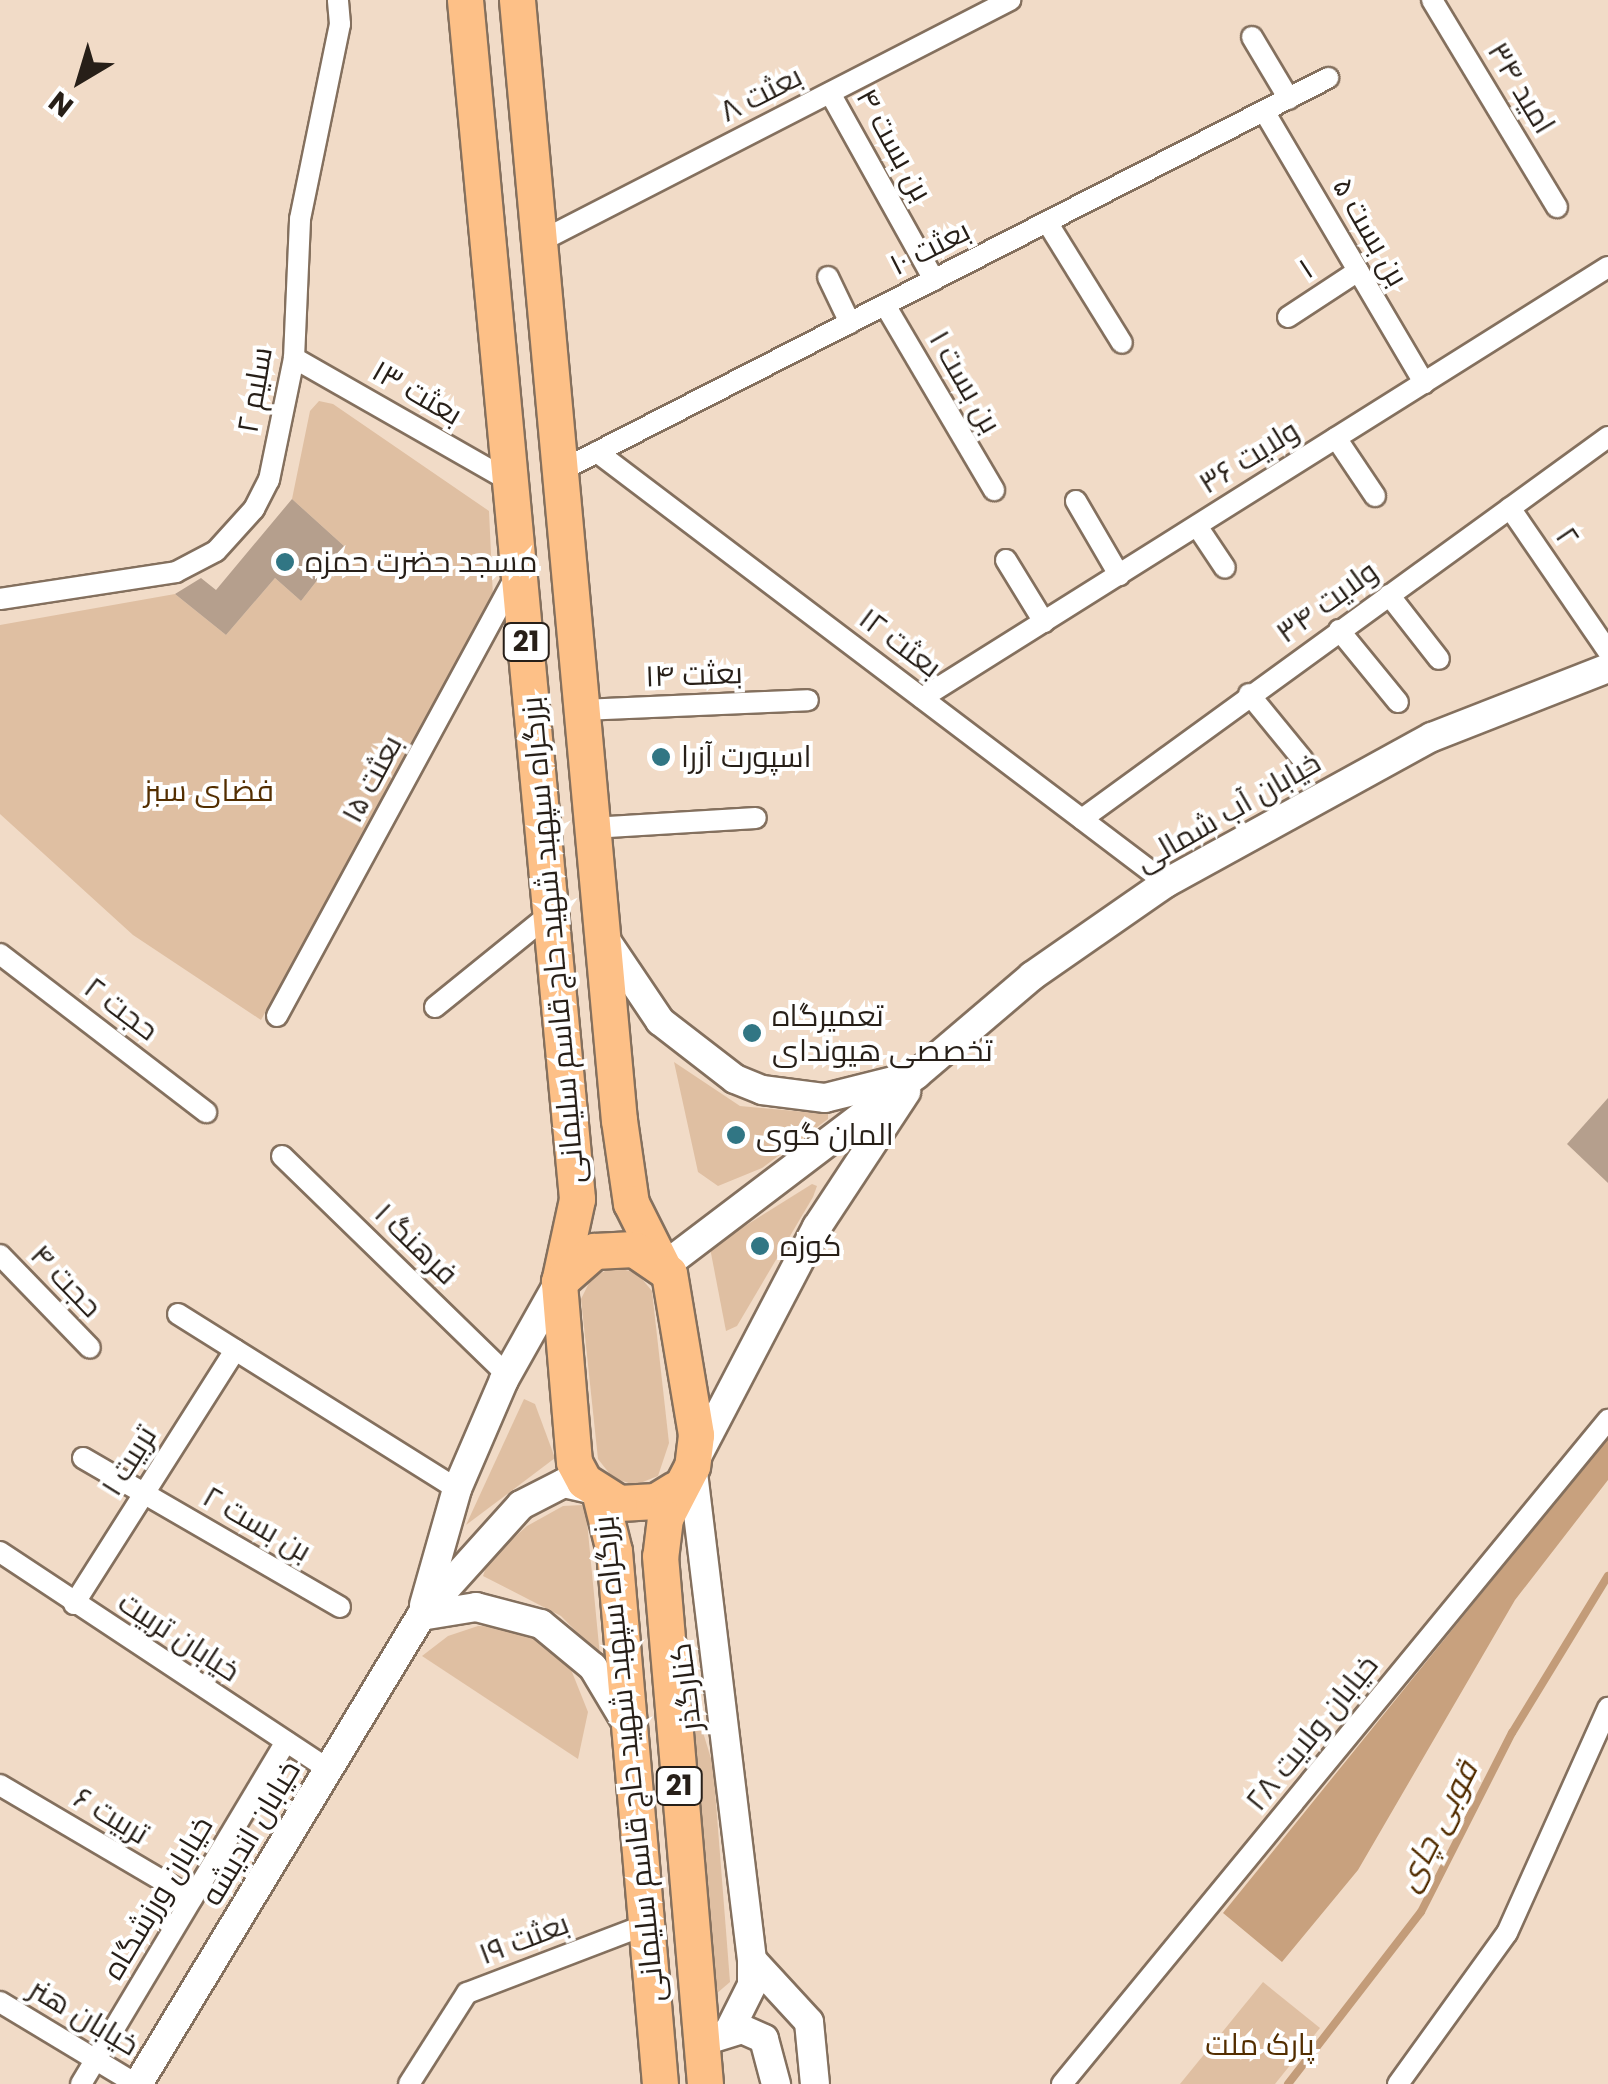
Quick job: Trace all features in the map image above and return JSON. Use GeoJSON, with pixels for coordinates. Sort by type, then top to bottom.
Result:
{"type":"FeatureCollection","features":[{"type":"Feature","properties":{"kind":"highway","name":"بزرگراه سپهبد شهید حاج قاسم سلیمانی"},"geometry":{"type":"LineString","coordinates":[[465,0],[578,1199],[560,1282]]}},
{"type":"Feature","properties":{"kind":"highway","name":"بزرگراه سپهبد شهید حاج قاسم سلیمانی"},"geometry":{"type":"LineString","coordinates":[[516,0],[602,934],[632,1203],[663,1267]]}},
{"type":"Feature","properties":{"kind":"highway"},"geometry":{"type":"LineString","coordinates":[[560,1282],[576,1261],[605,1248],[634,1249],[663,1267]]}},
{"type":"Feature","properties":{"kind":"highway","name":"21"},"geometry":{"type":"LineString","coordinates":[[663,1267],[674,1284],[696,1435],[684,1478]]}},
{"type":"Feature","properties":{"kind":"highway","name":"21"},"geometry":{"type":"LineString","coordinates":[[560,1282],[574,1462],[598,1493]]}},
{"type":"Feature","properties":{"kind":"highway","name":"بزرگراه سپهبد شهید حاج قاسم سلیمانی"},"geometry":{"type":"LineString","coordinates":[[684,1478],[660,1556],[704,2074]]}},
{"type":"Feature","properties":{"kind":"highway"},"geometry":{"type":"LineString","coordinates":[[598,1493],[639,1505],[684,1478]]}},
{"type":"Feature","properties":{"kind":"highway","name":"بزرگراه سپهبد شهید حاج قاسم سلیمانی"},"geometry":{"type":"LineString","coordinates":[[598,1493],[614,1551],[660,2084]]}},
{"type":"Feature","properties":{"kind":"main road","name":"خیابان آب شمالی"},"geometry":{"type":"LineString","coordinates":[[663,1267],[918,1074],[1032,976],[1166,882],[1432,738],[1608,668]]}},
{"type":"Feature","properties":{"kind":"main road"},"geometry":{"type":"LineString","coordinates":[[602,934],[660,1021],[735,1079],[762,1090],[825,1098],[918,1074]]}},
{"type":"Feature","properties":{"kind":"main road","name":"خیابان آب شمالی"},"geometry":{"type":"LineString","coordinates":[[684,1478],[817,1227],[918,1074]]}},
{"type":"Feature","properties":{"kind":"main road","name":"خیابان اندیشه"},"geometry":{"type":"LineString","coordinates":[[421,1616],[457,1488],[507,1375],[560,1282]]}},
{"type":"Feature","properties":{"kind":"main road","name":"کنارگذر"},"geometry":{"type":"LineString","coordinates":[[684,1478],[752,1960]]}},
{"type":"Feature","properties":{"kind":"main road","name":"خیابان اندیشه"},"geometry":{"type":"LineString","coordinates":[[137,2084],[421,1616],[521,1505],[564,1484],[598,1493]]}},
{"type":"Feature","properties":{"kind":"main road"},"geometry":{"type":"LineString","coordinates":[[421,1616],[476,1607],[541,1624],[593,1667],[632,1733]]}},
{"type":"Feature","properties":{"kind":"main road"},"geometry":{"type":"LineString","coordinates":[[752,1960],[761,1977],[809,2022],[815,2084]]}},
{"type":"Feature","properties":{"kind":"main road"},"geometry":{"type":"LineString","coordinates":[[704,2074],[714,2040],[730,2029],[752,1985],[752,1960]]}},
{"type":"Feature","properties":{"kind":"main road"},"geometry":{"type":"LineString","coordinates":[[776,2084],[764,2039],[768,2008],[794,2005]]}},
{"type":"Feature","properties":{"kind":"main road"},"geometry":{"type":"LineString","coordinates":[[730,2029],[764,2039]]}},
{"type":"Feature","properties":{"kind":"street","name":"سلیم ۲"},"geometry":{"type":"LineString","coordinates":[[0,600],[176,572],[216,551],[254,509],[269,480],[294,358],[300,220],[340,24],[338,0]]}},
{"type":"Feature","properties":{"kind":"street","name":"بعثت ۸"},"geometry":{"type":"LineString","coordinates":[[539,242],[1010,0]]}},
{"type":"Feature","properties":{"kind":"street","name":"امید ۳۴"},"geometry":{"type":"LineString","coordinates":[[1432,0],[1558,206]]}},
{"type":"Feature","properties":{"kind":"street"},"geometry":{"type":"LineString","coordinates":[[1252,37],[1289,99]]}},
{"type":"Feature","properties":{"kind":"street","name":"بعثت ۱۰"},"geometry":{"type":"LineString","coordinates":[[560,471],[1328,78]]}},
{"type":"Feature","properties":{"kind":"street","name":"بن بست ۴"},"geometry":{"type":"LineString","coordinates":[[830,92],[934,280]]}},
{"type":"Feature","properties":{"kind":"street","name":"بن بست ۵"},"geometry":{"type":"LineString","coordinates":[[1264,111],[1424,383]]}},
{"type":"Feature","properties":{"kind":"street"},"geometry":{"type":"LineString","coordinates":[[1047,222],[1122,343]]}},
{"type":"Feature","properties":{"kind":"street","name":"ولایت ۳۶"},"geometry":{"type":"LineString","coordinates":[[922,698],[1608,267]]}},
{"type":"Feature","properties":{"kind":"street","name":"۱"},"geometry":{"type":"LineString","coordinates":[[1288,317],[1358,271]]}},
{"type":"Feature","properties":{"kind":"street"},"geometry":{"type":"LineString","coordinates":[[828,276],[850,322]]}},
{"type":"Feature","properties":{"kind":"street","name":"بن بست ۱"},"geometry":{"type":"LineString","coordinates":[[885,305],[994,490]]}},
{"type":"Feature","properties":{"kind":"street","name":"بعثت ۱۳"},"geometry":{"type":"LineString","coordinates":[[294,358],[510,481]]}},
{"type":"Feature","properties":{"kind":"street","name":"ولایت ۳۴"},"geometry":{"type":"LineString","coordinates":[[1082,819],[1249,694],[1608,437]]}},
{"type":"Feature","properties":{"kind":"street"},"geometry":{"type":"LineString","coordinates":[[1336,438],[1375,496]]}},
{"type":"Feature","properties":{"kind":"street","name":"بعثت ۱۲"},"geometry":{"type":"LineString","coordinates":[[598,452],[1166,882]]}},
{"type":"Feature","properties":{"kind":"street"},"geometry":{"type":"LineString","coordinates":[[1076,502],[1119,575]]}},
{"type":"Feature","properties":{"kind":"street","name":"۲"},"geometry":{"type":"LineString","coordinates":[[1510,508],[1608,650]]}},
{"type":"Feature","properties":{"kind":"street"},"geometry":{"type":"LineString","coordinates":[[1198,526],[1224,568]]}},
{"type":"Feature","properties":{"kind":"street"},"geometry":{"type":"LineString","coordinates":[[1006,560],[1044,622]]}},
{"type":"Feature","properties":{"kind":"street","name":"بعثت ۱۵"},"geometry":{"type":"LineString","coordinates":[[278,1016],[519,570]]}},
{"type":"Feature","properties":{"kind":"street"},"geometry":{"type":"LineString","coordinates":[[1389,594],[1439,659]]}},
{"type":"Feature","properties":{"kind":"street"},"geometry":{"type":"LineString","coordinates":[[1338,630],[1398,702]]}},
{"type":"Feature","properties":{"kind":"street"},"geometry":{"type":"LineString","coordinates":[[1249,694],[1302,760]]}},
{"type":"Feature","properties":{"kind":"street","name":"بعثت ۱۴"},"geometry":{"type":"LineString","coordinates":[[582,710],[808,700]]}},
{"type":"Feature","properties":{"kind":"street"},"geometry":{"type":"LineString","coordinates":[[592,828],[756,818]]}},
{"type":"Feature","properties":{"kind":"street"},"geometry":{"type":"LineString","coordinates":[[434,1006],[551,913]]}},
{"type":"Feature","properties":{"kind":"street","name":"حجت ۲"},"geometry":{"type":"LineString","coordinates":[[0,954],[206,1112]]}},
{"type":"Feature","properties":{"kind":"street","name":"فرهنگ ۱"},"geometry":{"type":"LineString","coordinates":[[282,1156],[507,1375]]}},
{"type":"Feature","properties":{"kind":"street","name":"حجت ۴"},"geometry":{"type":"LineString","coordinates":[[0,1255],[90,1348]]}},
{"type":"Feature","properties":{"kind":"street"},"geometry":{"type":"LineString","coordinates":[[178,1314],[457,1488]]}},
{"type":"Feature","properties":{"kind":"street","name":"تربیت ۱"},"geometry":{"type":"LineString","coordinates":[[74,1604],[235,1350]]}},
{"type":"Feature","properties":{"kind":"street","name":"خیابان ولایت ۲۸"},"geometry":{"type":"LineString","coordinates":[[1062,2084],[1608,1420]]}},
{"type":"Feature","properties":{"kind":"street"},"geometry":{"type":"LineString","coordinates":[[83,1458],[144,1493]]}},
{"type":"Feature","properties":{"kind":"street","name":"بن بست ۲"},"geometry":{"type":"LineString","coordinates":[[144,1493],[340,1607]]}},
{"type":"Feature","properties":{"kind":"street","name":"خیابان تربیت"},"geometry":{"type":"LineString","coordinates":[[0,1552],[328,1768]]}},
{"type":"Feature","properties":{"kind":"street"},"geometry":{"type":"LineString","coordinates":[[1398,2084],[1507,1933],[1608,1708]]}},
{"type":"Feature","properties":{"kind":"street","name":"خیابان ورزشگاه"},"geometry":{"type":"LineString","coordinates":[[81,2084],[286,1742]]}},
{"type":"Feature","properties":{"kind":"street","name":"تربیت ۶"},"geometry":{"type":"LineString","coordinates":[[0,1785],[192,1898]]}},
{"type":"Feature","properties":{"kind":"street","name":"بعثت ۱۹"},"geometry":{"type":"LineString","coordinates":[[409,2084],[467,1993],[648,1924]]}},
{"type":"Feature","properties":{"kind":"street","name":"خیابان هنر"},"geometry":{"type":"LineString","coordinates":[[0,2002],[137,2084]]}},
{"type":"Feature","properties":{"kind":"green space","name":"فضای سبز"},"geometry":{"type":"Polygon","coordinates":[[[319,401],[333,404],[489,511],[493,597],[261,1020],[133,935],[0,814],[0,625],[175,594],[226,635],[275,578],[301,601],[344,546],[292,499],[310,411],[319,401]]]}},
{"type":"Feature","properties":{"kind":"green space"},"geometry":{"type":"Polygon","coordinates":[[[674,1062],[740,1106],[828,1114],[828,1119],[762,1168],[718,1186],[698,1172],[674,1062]]]}},
{"type":"Feature","properties":{"kind":"green space"},"geometry":{"type":"Polygon","coordinates":[[[812,1184],[817,1186],[813,1197],[737,1326],[726,1331],[710,1248],[812,1184]]]}},
{"type":"Feature","properties":{"kind":"green space"},"geometry":{"type":"Polygon","coordinates":[[[614,1267],[637,1273],[652,1291],[669,1443],[658,1476],[635,1485],[613,1478],[598,1459],[581,1299],[592,1277],[614,1267]]]}},
{"type":"Feature","properties":{"kind":"green space"},"geometry":{"type":"Polygon","coordinates":[[[524,1399],[535,1404],[555,1458],[466,1525],[524,1399]]]}},
{"type":"Feature","properties":{"kind":"green space"},"geometry":{"type":"Polygon","coordinates":[[[582,1505],[586,1511],[600,1656],[561,1616],[483,1576],[488,1561],[527,1526],[563,1506],[582,1505]]]}},
{"type":"Feature","properties":{"kind":"green space"},"geometry":{"type":"Polygon","coordinates":[[[478,1626],[512,1627],[543,1640],[568,1662],[588,1712],[578,1759],[422,1656],[448,1636],[478,1626]]]}},
{"type":"Feature","properties":{"kind":"green space"},"geometry":{"type":"Polygon","coordinates":[[[698,1716],[713,1765],[730,1982],[716,1994],[694,1719],[698,1716]]]}},
{"type":"Feature","properties":{"kind":"green space","name":"پارک ملت"},"geometry":{"type":"Polygon","coordinates":[[[1263,1982],[1320,2028],[1275,2084],[1180,2084],[1263,1982]]]}},
{"type":"Feature","properties":{"kind":"shaded area"},"geometry":{"type":"Polygon","coordinates":[[[1608,1437],[1608,1480],[1515,1600],[1358,1870],[1282,1962],[1223,1913],[1608,1437]]]}},
{"type":"Feature","properties":{"kind":"building","name":"مسجد حضرت حمزه"},"geometry":{"type":"Polygon","coordinates":[[[292,499],[344,546],[301,601],[275,578],[226,635],[175,594],[201,578],[216,590],[292,499]]]}},
{"type":"Feature","properties":{"kind":"building"},"geometry":{"type":"Polygon","coordinates":[[[1608,1098],[1608,1183],[1567,1144],[1608,1098]]]}},
{"type":"Feature","properties":{"kind":"waterway","name":"قوبی چای"},"geometry":{"type":"LineString","coordinates":[[1288,2084],[1421,1912],[1512,1733],[1608,1576]]}},
{"type":"Feature","properties":{"kind":"place","name":"مسجد حضرت حمزه"},"geometry":{"type":"Point","coordinates":[285,562]}},
{"type":"Feature","properties":{"kind":"place","name":"اسپورت آزرا"},"geometry":{"type":"Point","coordinates":[661,757]}},
{"type":"Feature","properties":{"kind":"place","name":"تعمیرگاه تخصصی هیوندای"},"geometry":{"type":"Point","coordinates":[752,1033]}},
{"type":"Feature","properties":{"kind":"place","name":"المان گوی"},"geometry":{"type":"Point","coordinates":[736,1135]}},
{"type":"Feature","properties":{"kind":"place","name":"کوزه"},"geometry":{"type":"Point","coordinates":[760,1246]}}]}
